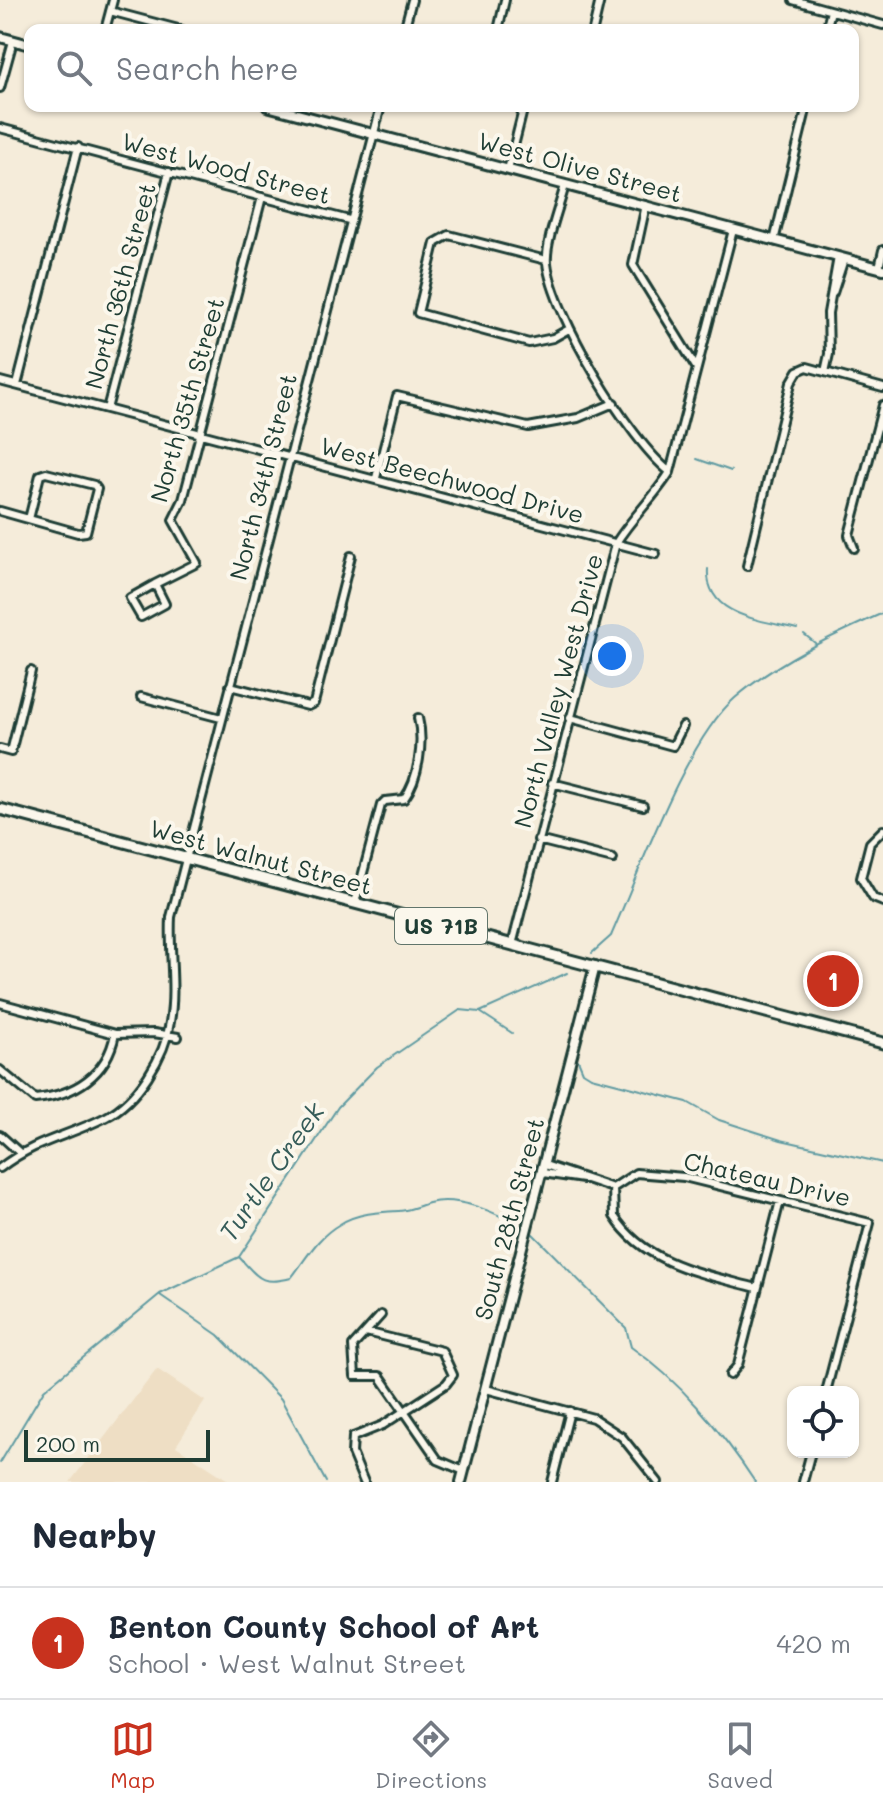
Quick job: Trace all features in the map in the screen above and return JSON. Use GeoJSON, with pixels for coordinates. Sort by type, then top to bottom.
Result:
{"type":"FeatureCollection","features":[{"type":"Feature","properties":{"kind":"main road"},"geometry":{"type":"LineString","coordinates":[[0,37],[24,44]]}},
{"type":"Feature","properties":{"kind":"main road","name":"West Olive Street"},"geometry":{"type":"LineString","coordinates":[[289,112],[881,269]]}},
{"type":"Feature","properties":{"kind":"main road","name":"West Walnut Street"},"geometry":{"type":"LineString","coordinates":[[0,809],[883,1043]]}},
{"type":"Feature","properties":{"kind":"main road","name":"South 28th Street"},"geometry":{"type":"LineString","coordinates":[[461,1482],[595,966]]}},
{"type":"Feature","properties":{"kind":"street"},"geometry":{"type":"LineString","coordinates":[[107,24],[113,0]]}},
{"type":"Feature","properties":{"kind":"street"},"geometry":{"type":"LineString","coordinates":[[400,0],[411,1],[405,24]]}},
{"type":"Feature","properties":{"kind":"street"},"geometry":{"type":"LineString","coordinates":[[499,24],[505,0]]}},
{"type":"Feature","properties":{"kind":"street"},"geometry":{"type":"LineString","coordinates":[[594,24],[600,0]]}},
{"type":"Feature","properties":{"kind":"street"},"geometry":{"type":"LineString","coordinates":[[793,0],[883,25]]}},
{"type":"Feature","properties":{"kind":"street"},"geometry":{"type":"LineString","coordinates":[[110,11],[159,24]]}},
{"type":"Feature","properties":{"kind":"street"},"geometry":{"type":"LineString","coordinates":[[828,24],[831,11]]}},
{"type":"Feature","properties":{"kind":"street"},"geometry":{"type":"LineString","coordinates":[[0,88],[13,41]]}},
{"type":"Feature","properties":{"kind":"street","name":"North 34th Street"},"geometry":{"type":"LineString","coordinates":[[0,1168],[49,1138],[102,1119],[123,1105],[151,1070],[167,1035],[171,1009],[171,917],[184,858],[379,112]]}},
{"type":"Feature","properties":{"kind":"street"},"geometry":{"type":"LineString","coordinates":[[508,170],[522,112]]}},
{"type":"Feature","properties":{"kind":"street"},"geometry":{"type":"LineString","coordinates":[[774,241],[806,112]]}},
{"type":"Feature","properties":{"kind":"street","name":"West Wood Street"},"geometry":{"type":"LineString","coordinates":[[0,128],[349,220]]}},
{"type":"Feature","properties":{"kind":"street"},"geometry":{"type":"LineString","coordinates":[[17,385],[78,147]]}},
{"type":"Feature","properties":{"kind":"street","name":"North 36th Street"},"geometry":{"type":"LineString","coordinates":[[107,409],[169,172]]}},
{"type":"Feature","properties":{"kind":"street"},"geometry":{"type":"LineString","coordinates":[[565,185],[546,260],[569,329],[648,455],[670,472]]}},
{"type":"Feature","properties":{"kind":"street","name":"North 35th Street"},"geometry":{"type":"LineString","coordinates":[[155,584],[165,604],[141,617],[130,598],[155,584],[197,563],[173,520],[183,500],[262,197]]}},
{"type":"Feature","properties":{"kind":"street"},"geometry":{"type":"LineString","coordinates":[[646,205],[633,265],[696,367]]}},
{"type":"Feature","properties":{"kind":"street","name":"North Valley West Drive"},"geometry":{"type":"LineString","coordinates":[[512,945],[616,543],[636,512],[655,495],[670,472],[733,230]]}},
{"type":"Feature","properties":{"kind":"street"},"geometry":{"type":"LineString","coordinates":[[546,260],[449,235],[441,237],[435,243],[418,313],[529,343],[553,338],[569,329]]}},
{"type":"Feature","properties":{"kind":"street"},"geometry":{"type":"LineString","coordinates":[[881,269],[883,250]]}},
{"type":"Feature","properties":{"kind":"street"},"geometry":{"type":"LineString","coordinates":[[825,372],[829,354],[828,313],[841,258]]}},
{"type":"Feature","properties":{"kind":"street"},"geometry":{"type":"LineString","coordinates":[[747,566],[791,383],[798,371],[807,367],[883,388]]}},
{"type":"Feature","properties":{"kind":"street","name":"West Beechwood Drive"},"geometry":{"type":"LineString","coordinates":[[0,381],[656,554]]}},
{"type":"Feature","properties":{"kind":"street"},"geometry":{"type":"LineString","coordinates":[[376,478],[397,396],[528,427],[578,418],[614,403]]}},
{"type":"Feature","properties":{"kind":"street"},"geometry":{"type":"LineString","coordinates":[[854,548],[849,535],[883,405]]}},
{"type":"Feature","properties":{"kind":"street"},"geometry":{"type":"LineString","coordinates":[[0,511],[78,533],[86,532],[97,489],[94,485],[46,473],[40,475],[29,519]]}},
{"type":"Feature","properties":{"kind":"street"},"geometry":{"type":"LineString","coordinates":[[230,686],[302,704],[314,703],[351,556]]}},
{"type":"Feature","properties":{"kind":"street"},"geometry":{"type":"LineString","coordinates":[[0,749],[11,752],[31,671]]}},
{"type":"Feature","properties":{"kind":"street"},"geometry":{"type":"LineString","coordinates":[[141,697],[221,718]]}},
{"type":"Feature","properties":{"kind":"street"},"geometry":{"type":"LineString","coordinates":[[355,903],[381,805],[385,801],[402,801],[411,786],[421,739],[418,718]]}},
{"type":"Feature","properties":{"kind":"street"},"geometry":{"type":"LineString","coordinates":[[570,718],[673,746],[683,726]]}},
{"type":"Feature","properties":{"kind":"street"},"geometry":{"type":"LineString","coordinates":[[552,783],[643,806]]}},
{"type":"Feature","properties":{"kind":"street"},"geometry":{"type":"LineString","coordinates":[[883,830],[865,854],[861,878],[873,898],[883,902]]}},
{"type":"Feature","properties":{"kind":"street"},"geometry":{"type":"LineString","coordinates":[[538,840],[613,859]]}},
{"type":"Feature","properties":{"kind":"street"},"geometry":{"type":"LineString","coordinates":[[0,1003],[115,1034],[178,1037]]}},
{"type":"Feature","properties":{"kind":"street"},"geometry":{"type":"LineString","coordinates":[[0,1070],[35,1099],[70,1091],[94,1077],[106,1063],[115,1034]]}},
{"type":"Feature","properties":{"kind":"street"},"geometry":{"type":"LineString","coordinates":[[0,1135],[20,1153]]}},
{"type":"Feature","properties":{"kind":"street"},"geometry":{"type":"LineString","coordinates":[[544,1169],[613,1188],[614,1216],[650,1251],[682,1268],[757,1288]]}},
{"type":"Feature","properties":{"kind":"street","name":"Chateau Drive"},"geometry":{"type":"LineString","coordinates":[[613,1188],[636,1173],[663,1175],[870,1223],[828,1386]]}},
{"type":"Feature","properties":{"kind":"street"},"geometry":{"type":"LineString","coordinates":[[730,1375],[738,1365],[780,1201]]}},
{"type":"Feature","properties":{"kind":"street"},"geometry":{"type":"LineString","coordinates":[[381,1315],[353,1346],[355,1376],[380,1376],[438,1460],[464,1471]]}},
{"type":"Feature","properties":{"kind":"street"},"geometry":{"type":"LineString","coordinates":[[364,1482],[350,1444],[353,1437],[405,1411],[451,1381],[452,1370],[442,1351],[366,1332]]}},
{"type":"Feature","properties":{"kind":"street"},"geometry":{"type":"LineString","coordinates":[[486,1389],[593,1418],[622,1437],[658,1482]]}},
{"type":"Feature","properties":{"kind":"street"},"geometry":{"type":"LineString","coordinates":[[552,1482],[570,1411]]}},
{"type":"Feature","properties":{"kind":"street"},"geometry":{"type":"LineString","coordinates":[[803,1482],[809,1458]]}},
{"type":"Feature","properties":{"kind":"shaded area"},"geometry":{"type":"Polygon","coordinates":[[[157,1369],[205,1401],[176,1446],[231,1482],[70,1482],[157,1369]]]}},
{"type":"Feature","properties":{"kind":"waterway"},"geometry":{"type":"LineString","coordinates":[[697,459],[731,471]]}},
{"type":"Feature","properties":{"kind":"waterway"},"geometry":{"type":"LineString","coordinates":[[708,569],[710,585],[726,607],[753,619],[797,629]]}},
{"type":"Feature","properties":{"kind":"waterway","name":"Turtle Creek"},"geometry":{"type":"LineString","coordinates":[[592,953],[611,936],[681,776],[716,718],[735,698],[787,661],[883,613]]}},
{"type":"Feature","properties":{"kind":"waterway"},"geometry":{"type":"LineString","coordinates":[[804,634],[815,643]]}},
{"type":"Feature","properties":{"kind":"waterway","name":"Turtle Creek"},"geometry":{"type":"LineString","coordinates":[[0,1463],[44,1390],[160,1294],[239,1257],[338,1107],[377,1067],[460,1010],[480,1012],[567,973]]}},
{"type":"Feature","properties":{"kind":"waterway"},"geometry":{"type":"LineString","coordinates":[[480,1012],[512,1033]]}},
{"type":"Feature","properties":{"kind":"waterway"},"geometry":{"type":"LineString","coordinates":[[578,1060],[583,1072],[591,1077],[687,1102],[719,1120],[781,1140],[883,1163]]}},
{"type":"Feature","properties":{"kind":"waterway"},"geometry":{"type":"LineString","coordinates":[[239,1257],[260,1278],[272,1281],[291,1278],[318,1242],[347,1220],[440,1201],[465,1203],[522,1228]]}},
{"type":"Feature","properties":{"kind":"waterway"},"geometry":{"type":"LineString","coordinates":[[533,1234],[626,1328],[631,1347],[666,1375],[699,1408],[755,1482]]}},
{"type":"Feature","properties":{"kind":"waterway"},"geometry":{"type":"LineString","coordinates":[[160,1295],[218,1335],[281,1399],[326,1482]]}},
{"type":"Feature","properties":{"kind":"place","name":"Benton County School of Art"},"geometry":{"type":"Point","coordinates":[833,981]}}]}
